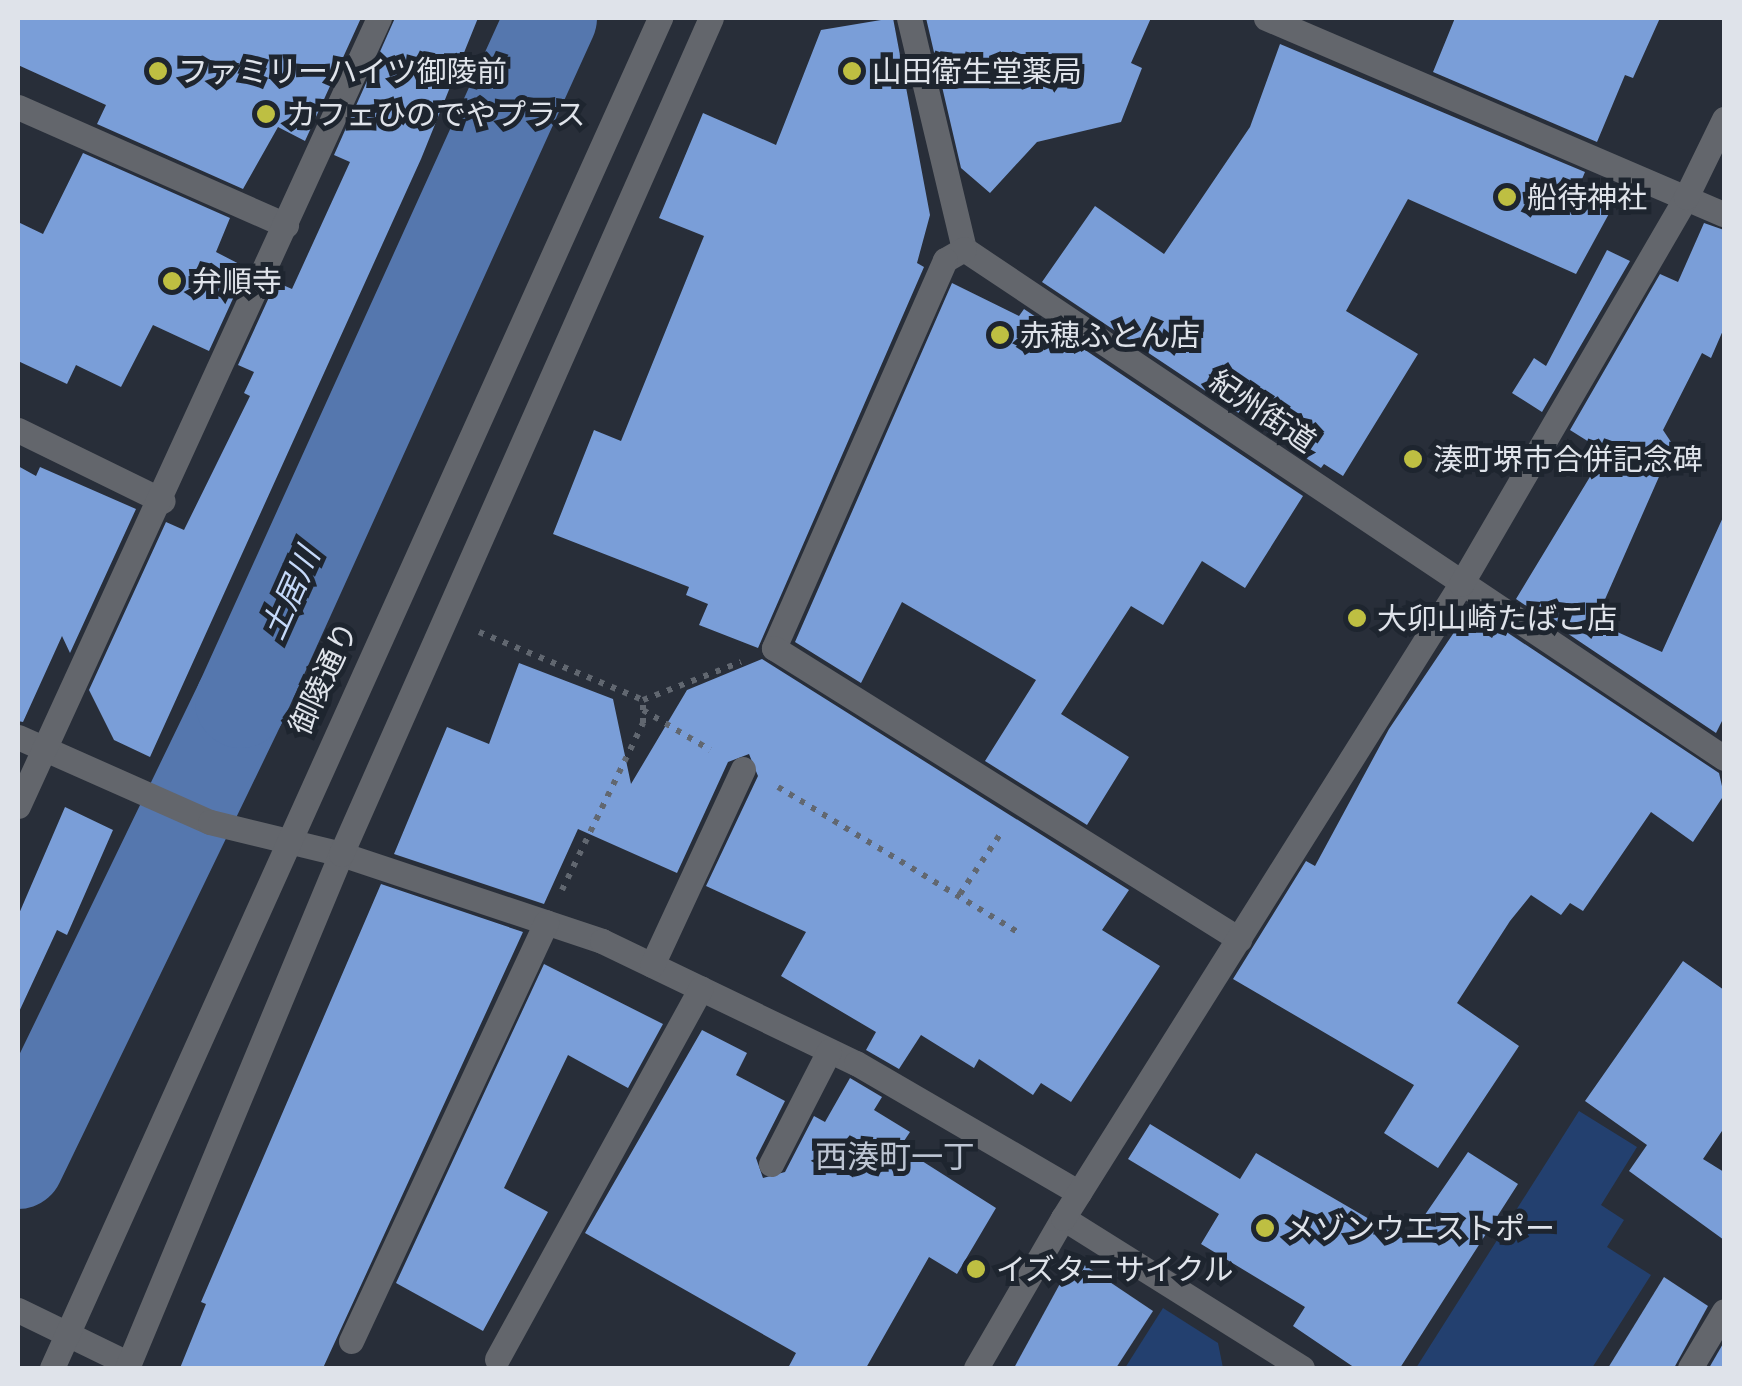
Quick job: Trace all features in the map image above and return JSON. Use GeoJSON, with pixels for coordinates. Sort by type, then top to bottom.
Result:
{"type":"FeatureCollection","features":[{"type":"Feature","properties":{"kind":"street"},"geometry":{"type":"LineString","coordinates":[[18,806],[163,501],[379,18]]}},
{"type":"Feature","properties":{"kind":"street","name":"御陵通り"},"geometry":{"type":"LineString","coordinates":[[52,1368],[284,841],[660,18]]}},
{"type":"Feature","properties":{"kind":"street"},"geometry":{"type":"LineString","coordinates":[[18,1310],[128,1366],[341,854],[711,18]]}},
{"type":"Feature","properties":{"kind":"street"},"geometry":{"type":"LineString","coordinates":[[909,18],[964,249],[945,260],[774,648],[1239,939]]}},
{"type":"Feature","properties":{"kind":"street"},"geometry":{"type":"LineString","coordinates":[[1266,18],[1724,214]]}},
{"type":"Feature","properties":{"kind":"street"},"geometry":{"type":"LineString","coordinates":[[18,107],[286,225]]}},
{"type":"Feature","properties":{"kind":"street"},"geometry":{"type":"LineString","coordinates":[[976,1368],[1063,1218],[1460,584],[1686,197],[1724,119]]}},
{"type":"Feature","properties":{"kind":"street","name":"紀州街道"},"geometry":{"type":"LineString","coordinates":[[964,249],[1724,758]]}},
{"type":"Feature","properties":{"kind":"street"},"geometry":{"type":"LineString","coordinates":[[18,430],[163,501]]}},
{"type":"Feature","properties":{"kind":"street"},"geometry":{"type":"LineString","coordinates":[[18,737],[210,822],[341,854],[546,922],[652,965],[829,1050],[1079,1193]]}},
{"type":"Feature","properties":{"kind":"street"},"geometry":{"type":"LineString","coordinates":[[652,965],[743,768]]}},
{"type":"Feature","properties":{"kind":"street"},"geometry":{"type":"LineString","coordinates":[[351,1341],[546,922]]}},
{"type":"Feature","properties":{"kind":"street"},"geometry":{"type":"LineString","coordinates":[[498,1359],[701,988]]}},
{"type":"Feature","properties":{"kind":"street"},"geometry":{"type":"LineString","coordinates":[[771,1164],[829,1050]]}},
{"type":"Feature","properties":{"kind":"street"},"geometry":{"type":"LineString","coordinates":[[1063,1218],[1265,1359],[1302,1368]]}},
{"type":"Feature","properties":{"kind":"street"},"geometry":{"type":"LineString","coordinates":[[1690,1368],[1724,1311]]}},
{"type":"Feature","properties":{"kind":"path"},"geometry":{"type":"LineString","coordinates":[[444,618],[643,700],[774,648]]}},
{"type":"Feature","properties":{"kind":"path"},"geometry":{"type":"LineString","coordinates":[[546,922],[644,723],[643,700]]}},
{"type":"Feature","properties":{"kind":"path"},"geometry":{"type":"LineString","coordinates":[[644,710],[960,894],[1020,934]]}},
{"type":"Feature","properties":{"kind":"path"},"geometry":{"type":"LineString","coordinates":[[960,894],[1021,802]]}},
{"type":"Feature","properties":{"kind":"shaded area"},"geometry":{"type":"Polygon","coordinates":[[[1579,1111],[1637,1147],[1601,1205],[1624,1220],[1607,1247],[1651,1275],[1592,1368],[1416,1368],[1579,1111]]]}},
{"type":"Feature","properties":{"kind":"shaded area"},"geometry":{"type":"Polygon","coordinates":[[[1163,1308],[1218,1343],[1223,1368],[1125,1368],[1163,1308]]]}},
{"type":"Feature","properties":{"kind":"building"},"geometry":{"type":"Polygon","coordinates":[[[18,18],[361,18],[305,141],[278,127],[243,189],[97,124],[106,105],[18,65],[18,18]]]}},
{"type":"Feature","properties":{"kind":"building"},"geometry":{"type":"Polygon","coordinates":[[[395,18],[478,18],[421,159],[150,757],[114,740],[89,690],[166,522],[184,530],[250,396],[244,393],[254,372],[238,365],[276,282],[292,289],[350,162],[334,155],[395,18]]]}},
{"type":"Feature","properties":{"kind":"building"},"geometry":{"type":"Polygon","coordinates":[[[893,18],[930,215],[917,263],[924,267],[758,648],[699,625],[708,604],[686,595],[689,587],[553,534],[594,430],[621,441],[704,236],[659,218],[703,113],[776,145],[821,30],[893,18]]]}},
{"type":"Feature","properties":{"kind":"building"},"geometry":{"type":"Polygon","coordinates":[[[926,18],[1151,18],[1131,63],[1142,68],[1121,122],[1037,142],[990,193],[961,168],[926,18]]]}},
{"type":"Feature","properties":{"kind":"building"},"geometry":{"type":"Polygon","coordinates":[[[1455,18],[1660,18],[1633,78],[1625,75],[1597,142],[1433,72],[1455,18]]]}},
{"type":"Feature","properties":{"kind":"building"},"geometry":{"type":"Polygon","coordinates":[[[1280,44],[1585,172],[1577,191],[1611,210],[1576,274],[1408,199],[1346,311],[1418,354],[1343,476],[1324,464],[1321,468],[1042,282],[1095,206],[1164,254],[1250,127],[1280,44]]]}},
{"type":"Feature","properties":{"kind":"building"},"geometry":{"type":"Polygon","coordinates":[[[83,153],[230,218],[216,252],[247,268],[209,351],[153,325],[121,387],[76,365],[67,384],[18,361],[18,222],[43,234],[83,153]]]}},
{"type":"Feature","properties":{"kind":"building"},"geometry":{"type":"Polygon","coordinates":[[[1704,223],[1724,230],[1724,328],[1711,358],[1702,353],[1663,430],[1673,445],[1595,622],[1662,652],[1724,515],[1724,717],[1716,733],[1516,599],[1605,452],[1570,430],[1660,274],[1678,282],[1704,223]]]}},
{"type":"Feature","properties":{"kind":"building"},"geometry":{"type":"Polygon","coordinates":[[[1607,250],[1630,261],[1542,412],[1512,393],[1534,358],[1546,366],[1607,250]]]}},
{"type":"Feature","properties":{"kind":"building"},"geometry":{"type":"Polygon","coordinates":[[[952,283],[1019,316],[1024,309],[1303,496],[1245,588],[1202,561],[1163,625],[1131,606],[1061,714],[1129,757],[1087,825],[985,761],[1036,680],[902,602],[861,683],[795,642],[952,283]]]}},
{"type":"Feature","properties":{"kind":"building"},"geometry":{"type":"Polygon","coordinates":[[[18,466],[36,476],[40,467],[136,509],[70,653],[62,636],[23,722],[18,721],[18,466]]]}},
{"type":"Feature","properties":{"kind":"building"},"geometry":{"type":"Polygon","coordinates":[[[1463,619],[1492,638],[1499,627],[1719,773],[1724,795],[1693,842],[1651,812],[1583,911],[1570,903],[1561,915],[1531,895],[1510,921],[1457,1003],[1519,1046],[1438,1168],[1384,1133],[1414,1085],[1233,979],[1306,861],[1315,866],[1389,729],[1463,619]]]}},
{"type":"Feature","properties":{"kind":"building"},"geometry":{"type":"Polygon","coordinates":[[[762,659],[1129,890],[1102,930],[1160,966],[1071,1102],[1041,1083],[1033,1095],[979,1059],[974,1068],[921,1035],[899,1069],[866,1050],[876,1032],[781,976],[806,932],[706,886],[758,776],[749,754],[728,762],[677,873],[578,829],[544,904],[394,854],[447,727],[489,744],[519,663],[613,699],[631,784],[687,690],[762,659]]]}},
{"type":"Feature","properties":{"kind":"building"},"geometry":{"type":"Polygon","coordinates":[[[65,807],[113,830],[67,935],[57,930],[18,1014],[18,916],[65,807]]]}},
{"type":"Feature","properties":{"kind":"building"},"geometry":{"type":"Polygon","coordinates":[[[381,884],[523,932],[323,1368],[180,1368],[206,1304],[201,1302],[381,884]]]}},
{"type":"Feature","properties":{"kind":"building"},"geometry":{"type":"Polygon","coordinates":[[[1683,961],[1724,990],[1724,1128],[1703,1159],[1724,1172],[1724,1240],[1629,1171],[1647,1145],[1585,1101],[1683,961]]]}},
{"type":"Feature","properties":{"kind":"building"},"geometry":{"type":"Polygon","coordinates":[[[544,964],[663,1024],[628,1088],[568,1055],[504,1188],[548,1212],[483,1331],[396,1283],[544,964]]]}},
{"type":"Feature","properties":{"kind":"building"},"geometry":{"type":"Polygon","coordinates":[[[702,1030],[747,1053],[736,1075],[785,1101],[756,1158],[763,1178],[785,1172],[814,1116],[825,1122],[850,1078],[882,1097],[874,1110],[910,1132],[900,1147],[996,1208],[957,1274],[929,1257],[866,1368],[788,1368],[796,1353],[585,1233],[702,1030]]]}},
{"type":"Feature","properties":{"kind":"building"},"geometry":{"type":"Polygon","coordinates":[[[1150,1124],[1240,1179],[1256,1153],[1407,1241],[1468,1152],[1518,1184],[1400,1368],[1355,1368],[1293,1326],[1305,1307],[1201,1244],[1219,1214],[1128,1159],[1150,1124]]]}},
{"type":"Feature","properties":{"kind":"building"},"geometry":{"type":"Polygon","coordinates":[[[1074,1258],[1153,1311],[1116,1368],[1014,1368],[1074,1258]]]}},
{"type":"Feature","properties":{"kind":"building"},"geometry":{"type":"Polygon","coordinates":[[[1664,1277],[1708,1306],[1674,1368],[1608,1368],[1664,1277]]]}},
{"type":"Feature","properties":{"kind":"building"},"geometry":{"type":"Polygon","coordinates":[[[1724,1342],[1724,1368],[1709,1368],[1724,1342]]]}},
{"type":"Feature","properties":{"kind":"waterway","name":"土居川"},"geometry":{"type":"LineString","coordinates":[[18,1163],[241,702],[551,18]]}},
{"type":"Feature","properties":{"kind":"place","name":"ファミリーハイツ御陵前"},"geometry":{"type":"Point","coordinates":[158,71]}},
{"type":"Feature","properties":{"kind":"place","name":"山田衛生堂薬局"},"geometry":{"type":"Point","coordinates":[852,71]}},
{"type":"Feature","properties":{"kind":"place","name":"カフェひのでやプラス"},"geometry":{"type":"Point","coordinates":[266,114]}},
{"type":"Feature","properties":{"kind":"place","name":"船待神社"},"geometry":{"type":"Point","coordinates":[1507,197]}},
{"type":"Feature","properties":{"kind":"place","name":"弁順寺"},"geometry":{"type":"Point","coordinates":[172,281]}},
{"type":"Feature","properties":{"kind":"place","name":"赤穂ふとん店"},"geometry":{"type":"Point","coordinates":[1000,335]}},
{"type":"Feature","properties":{"kind":"place","name":"湊町堺市合併記念碑"},"geometry":{"type":"Point","coordinates":[1413,459]}},
{"type":"Feature","properties":{"kind":"place","name":"大卯山崎たばこ店"},"geometry":{"type":"Point","coordinates":[1357,618]}},
{"type":"Feature","properties":{"kind":"place","name":"メゾンウエストポー"},"geometry":{"type":"Point","coordinates":[1265,1228]}},
{"type":"Feature","properties":{"kind":"place","name":"イズタニサイクル"},"geometry":{"type":"Point","coordinates":[976,1269]}},
{"type":"Feature","properties":{"kind":"district","name":"西湊町一丁"},"geometry":{"type":"Point","coordinates":[895,1156]}}]}
